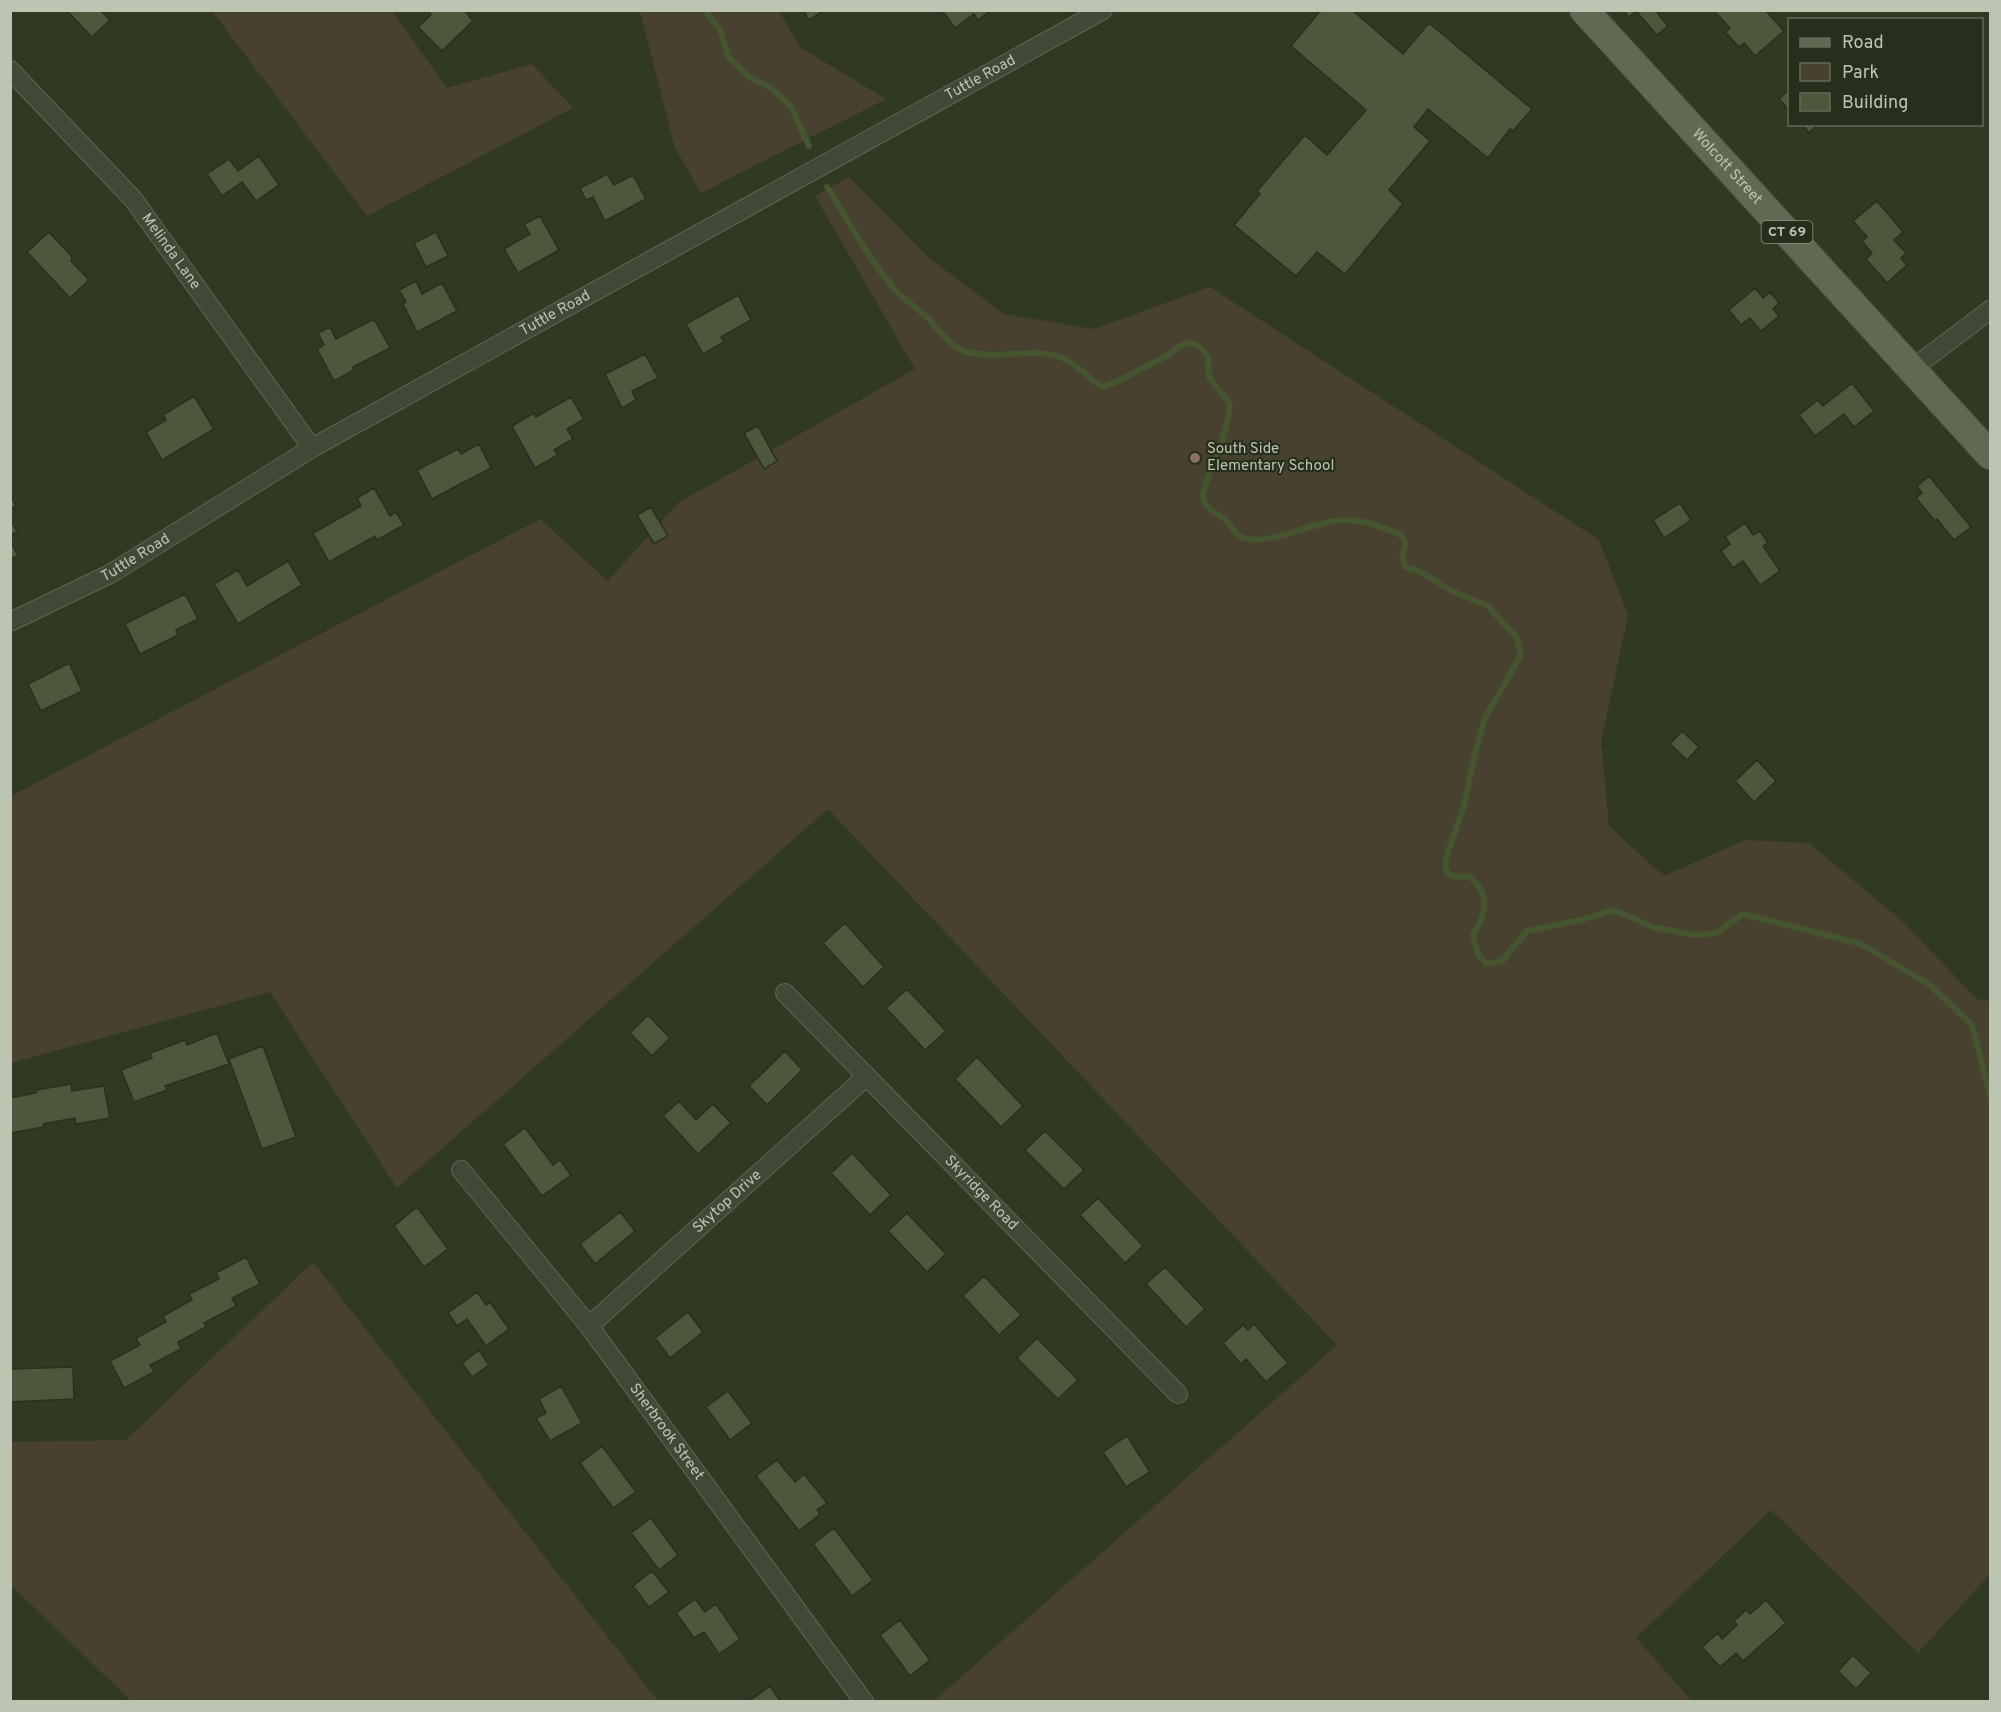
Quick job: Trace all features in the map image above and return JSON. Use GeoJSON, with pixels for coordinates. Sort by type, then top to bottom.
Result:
{"type":"FeatureCollection","features":[{"type":"Feature","properties":{"kind":"main road","name":"Wolcott Street"},"geometry":{"type":"LineString","coordinates":[[1584,10],[1990,455]]}},
{"type":"Feature","properties":{"kind":"street","name":"Tuttle Road"},"geometry":{"type":"LineString","coordinates":[[10,622],[110,574],[312,448],[1103,10]]}},
{"type":"Feature","properties":{"kind":"street","name":"Melinda Lane"},"geometry":{"type":"LineString","coordinates":[[10,70],[133,199],[312,448]]}},
{"type":"Feature","properties":{"kind":"street"},"geometry":{"type":"LineString","coordinates":[[1912,369],[1990,310]]}},
{"type":"Feature","properties":{"kind":"street","name":"Skyridge Road"},"geometry":{"type":"LineString","coordinates":[[785,993],[1178,1394]]}},
{"type":"Feature","properties":{"kind":"street","name":"Skytop Drive"},"geometry":{"type":"LineString","coordinates":[[589,1326],[867,1076]]}},
{"type":"Feature","properties":{"kind":"street","name":"Sherbrook Street"},"geometry":{"type":"LineString","coordinates":[[461,1170],[589,1326],[864,1701]]}},
{"type":"Feature","properties":{"kind":"green space"},"geometry":{"type":"Polygon","coordinates":[[[212,11],[392,11],[447,88],[532,64],[573,108],[367,216],[212,11]]]}},
{"type":"Feature","properties":{"kind":"green space"},"geometry":{"type":"Polygon","coordinates":[[[640,11],[779,11],[801,48],[886,99],[701,193],[675,148],[640,11]]]}},
{"type":"Feature","properties":{"kind":"green space"},"geometry":{"type":"Polygon","coordinates":[[[849,177],[930,259],[1004,314],[1094,329],[1210,287],[1599,540],[1628,615],[1601,743],[1609,826],[1664,876],[1745,840],[1809,843],[1902,921],[1977,999],[1990,1001],[1990,1574],[1918,1653],[1771,1510],[1636,1638],[1692,1701],[934,1701],[1337,1345],[828,809],[397,1188],[270,992],[11,1063],[11,796],[540,519],[608,581],[678,503],[915,369],[815,196],[849,177]]]}},
{"type":"Feature","properties":{"kind":"green space"},"geometry":{"type":"Polygon","coordinates":[[[313,1262],[658,1701],[131,1701],[11,1585],[11,1442],[126,1440],[313,1262]]]}},
{"type":"Feature","properties":{"kind":"building"},"geometry":{"type":"Polygon","coordinates":[[[66,10],[100,10],[110,20],[92,37],[66,10]]]}},
{"type":"Feature","properties":{"kind":"building"},"geometry":{"type":"Polygon","coordinates":[[[427,10],[464,10],[473,21],[442,51],[418,27],[431,15],[427,10]]]}},
{"type":"Feature","properties":{"kind":"building"},"geometry":{"type":"Polygon","coordinates":[[[804,10],[825,10],[809,20],[804,10]]]}},
{"type":"Feature","properties":{"kind":"building"},"geometry":{"type":"Polygon","coordinates":[[[942,10],[991,10],[978,20],[974,14],[955,28],[942,10]]]}},
{"type":"Feature","properties":{"kind":"building"},"geometry":{"type":"Polygon","coordinates":[[[1321,10],[1352,10],[1403,54],[1429,23],[1532,109],[1513,131],[1510,129],[1488,158],[1428,109],[1414,127],[1430,141],[1389,190],[1403,204],[1345,274],[1317,252],[1296,276],[1234,225],[1260,194],[1257,191],[1305,135],[1327,155],[1366,110],[1291,46],[1321,10]]]}},
{"type":"Feature","properties":{"kind":"building"},"geometry":{"type":"Polygon","coordinates":[[[1623,10],[1655,10],[1668,26],[1657,35],[1636,11],[1629,17],[1623,10]]]}},
{"type":"Feature","properties":{"kind":"building"},"geometry":{"type":"Polygon","coordinates":[[[1716,10],[1765,10],[1784,31],[1755,56],[1744,43],[1739,47],[1725,32],[1730,28],[1715,12],[1716,10]]]}},
{"type":"Feature","properties":{"kind":"building"},"geometry":{"type":"Polygon","coordinates":[[[1788,91],[1788,109],[1779,99],[1788,91]]]}},
{"type":"Feature","properties":{"kind":"building"},"geometry":{"type":"Polygon","coordinates":[[[1804,126],[1816,126],[1809,133],[1804,126]]]}},
{"type":"Feature","properties":{"kind":"building"},"geometry":{"type":"Polygon","coordinates":[[[259,156],[279,185],[256,201],[242,182],[222,196],[207,174],[229,159],[238,171],[259,156]]]}},
{"type":"Feature","properties":{"kind":"building"},"geometry":{"type":"Polygon","coordinates":[[[607,174],[614,185],[633,175],[646,199],[605,221],[593,197],[586,200],[580,188],[607,174]]]}},
{"type":"Feature","properties":{"kind":"building"},"geometry":{"type":"Polygon","coordinates":[[[1877,201],[1903,232],[1894,240],[1906,253],[1901,258],[1907,265],[1887,283],[1866,259],[1872,253],[1862,241],[1867,237],[1853,221],[1877,201]]]}},
{"type":"Feature","properties":{"kind":"building"},"geometry":{"type":"Polygon","coordinates":[[[540,216],[559,250],[518,273],[504,249],[530,234],[524,224],[540,216]]]}},
{"type":"Feature","properties":{"kind":"building"},"geometry":{"type":"Polygon","coordinates":[[[49,232],[89,280],[70,298],[27,252],[49,232]]]}},
{"type":"Feature","properties":{"kind":"building"},"geometry":{"type":"Polygon","coordinates":[[[436,232],[448,256],[426,267],[414,243],[436,232]]]}},
{"type":"Feature","properties":{"kind":"building"},"geometry":{"type":"Polygon","coordinates":[[[416,281],[422,294],[442,283],[457,311],[417,332],[403,304],[406,302],[399,290],[416,281]]]}},
{"type":"Feature","properties":{"kind":"building"},"geometry":{"type":"Polygon","coordinates":[[[1755,288],[1763,298],[1770,292],[1779,303],[1773,309],[1779,316],[1761,331],[1750,318],[1741,325],[1729,310],[1755,288]]]}},
{"type":"Feature","properties":{"kind":"building"},"geometry":{"type":"Polygon","coordinates":[[[738,295],[751,320],[721,337],[724,342],[703,354],[686,324],[738,295]]]}},
{"type":"Feature","properties":{"kind":"building"},"geometry":{"type":"Polygon","coordinates":[[[374,319],[390,348],[353,367],[354,370],[334,381],[317,349],[324,345],[318,333],[330,327],[336,339],[374,319]]]}},
{"type":"Feature","properties":{"kind":"building"},"geometry":{"type":"Polygon","coordinates":[[[645,354],[658,378],[632,391],[636,400],[622,408],[605,374],[645,354]]]}},
{"type":"Feature","properties":{"kind":"building"},"geometry":{"type":"Polygon","coordinates":[[[1852,383],[1874,411],[1854,427],[1844,414],[1815,436],[1799,415],[1818,400],[1823,406],[1852,383]]]}},
{"type":"Feature","properties":{"kind":"building"},"geometry":{"type":"Polygon","coordinates":[[[194,396],[214,429],[162,460],[146,432],[166,420],[163,415],[194,396]]]}},
{"type":"Feature","properties":{"kind":"building"},"geometry":{"type":"Polygon","coordinates":[[[571,397],[584,419],[567,429],[573,439],[554,450],[558,455],[535,468],[512,426],[534,413],[536,417],[571,397]]]}},
{"type":"Feature","properties":{"kind":"building"},"geometry":{"type":"Polygon","coordinates":[[[758,426],[777,461],[764,469],[744,433],[758,426]]]}},
{"type":"Feature","properties":{"kind":"building"},"geometry":{"type":"Polygon","coordinates":[[[479,444],[491,468],[432,499],[417,470],[458,449],[461,454],[479,444]]]}},
{"type":"Feature","properties":{"kind":"building"},"geometry":{"type":"Polygon","coordinates":[[[1929,476],[1971,527],[1954,540],[1916,498],[1922,493],[1917,486],[1929,476]]]}},
{"type":"Feature","properties":{"kind":"building"},"geometry":{"type":"Polygon","coordinates":[[[374,488],[390,516],[396,512],[404,525],[377,540],[375,536],[329,562],[313,533],[361,506],[357,498],[374,488]]]}},
{"type":"Feature","properties":{"kind":"building"},"geometry":{"type":"Polygon","coordinates":[[[10,494],[16,506],[10,509],[10,494]]]}},
{"type":"Feature","properties":{"kind":"building"},"geometry":{"type":"Polygon","coordinates":[[[1680,503],[1691,520],[1664,538],[1653,520],[1680,503]]]}},
{"type":"Feature","properties":{"kind":"building"},"geometry":{"type":"Polygon","coordinates":[[[651,507],[668,536],[654,544],[637,515],[651,507]]]}},
{"type":"Feature","properties":{"kind":"building"},"geometry":{"type":"Polygon","coordinates":[[[10,518],[17,532],[10,535],[10,518]]]}},
{"type":"Feature","properties":{"kind":"building"},"geometry":{"type":"Polygon","coordinates":[[[1745,523],[1753,535],[1760,531],[1768,543],[1763,546],[1780,571],[1760,585],[1743,561],[1733,568],[1721,551],[1730,544],[1725,537],[1745,523]]]}},
{"type":"Feature","properties":{"kind":"building"},"geometry":{"type":"Polygon","coordinates":[[[10,540],[18,556],[10,559],[10,540]]]}},
{"type":"Feature","properties":{"kind":"building"},"geometry":{"type":"Polygon","coordinates":[[[288,561],[302,585],[238,624],[214,584],[238,570],[247,586],[288,561]]]}},
{"type":"Feature","properties":{"kind":"building"},"geometry":{"type":"Polygon","coordinates":[[[185,594],[198,619],[176,630],[178,635],[140,654],[125,624],[185,594]]]}},
{"type":"Feature","properties":{"kind":"building"},"geometry":{"type":"Polygon","coordinates":[[[69,663],[82,691],[41,711],[28,684],[69,663]]]}},
{"type":"Feature","properties":{"kind":"building"},"geometry":{"type":"Polygon","coordinates":[[[1682,731],[1699,747],[1687,760],[1670,744],[1682,731]]]}},
{"type":"Feature","properties":{"kind":"building"},"geometry":{"type":"Polygon","coordinates":[[[1757,760],[1776,781],[1754,802],[1735,781],[1757,760]]]}},
{"type":"Feature","properties":{"kind":"building"},"geometry":{"type":"Polygon","coordinates":[[[845,923],[884,967],[863,987],[823,943],[845,923]]]}},
{"type":"Feature","properties":{"kind":"building"},"geometry":{"type":"Polygon","coordinates":[[[907,989],[946,1031],[925,1050],[886,1008],[907,989]]]}},
{"type":"Feature","properties":{"kind":"building"},"geometry":{"type":"Polygon","coordinates":[[[648,1015],[670,1038],[652,1056],[630,1033],[648,1015]]]}},
{"type":"Feature","properties":{"kind":"building"},"geometry":{"type":"Polygon","coordinates":[[[217,1033],[229,1064],[165,1086],[167,1090],[134,1102],[121,1070],[152,1058],[150,1053],[185,1040],[187,1045],[217,1033]]]}},
{"type":"Feature","properties":{"kind":"building"},"geometry":{"type":"Polygon","coordinates":[[[263,1046],[296,1137],[262,1149],[229,1059],[263,1046]]]}},
{"type":"Feature","properties":{"kind":"building"},"geometry":{"type":"Polygon","coordinates":[[[785,1051],[802,1070],[767,1105],[749,1086],[785,1051]]]}},
{"type":"Feature","properties":{"kind":"building"},"geometry":{"type":"Polygon","coordinates":[[[977,1057],[1023,1106],[1001,1127],[955,1079],[977,1057]]]}},
{"type":"Feature","properties":{"kind":"building"},"geometry":{"type":"Polygon","coordinates":[[[71,1084],[72,1091],[104,1086],[110,1118],[76,1124],[75,1118],[10,1133],[10,1098],[36,1093],[36,1090],[71,1084]]]}},
{"type":"Feature","properties":{"kind":"building"},"geometry":{"type":"Polygon","coordinates":[[[679,1101],[696,1120],[713,1104],[731,1123],[698,1154],[663,1116],[679,1101]]]}},
{"type":"Feature","properties":{"kind":"building"},"geometry":{"type":"Polygon","coordinates":[[[525,1128],[553,1165],[560,1160],[571,1175],[542,1196],[503,1144],[525,1128]]]}},
{"type":"Feature","properties":{"kind":"building"},"geometry":{"type":"Polygon","coordinates":[[[1045,1131],[1084,1170],[1064,1189],[1025,1150],[1045,1131]]]}},
{"type":"Feature","properties":{"kind":"building"},"geometry":{"type":"Polygon","coordinates":[[[852,1153],[891,1195],[870,1215],[831,1173],[852,1153]]]}},
{"type":"Feature","properties":{"kind":"building"},"geometry":{"type":"Polygon","coordinates":[[[1098,1198],[1143,1246],[1125,1263],[1080,1215],[1098,1198]]]}},
{"type":"Feature","properties":{"kind":"building"},"geometry":{"type":"Polygon","coordinates":[[[417,1207],[448,1249],[424,1267],[394,1226],[417,1207]]]}},
{"type":"Feature","properties":{"kind":"building"},"geometry":{"type":"Polygon","coordinates":[[[620,1212],[635,1231],[595,1264],[580,1244],[620,1212]]]}},
{"type":"Feature","properties":{"kind":"building"},"geometry":{"type":"Polygon","coordinates":[[[907,1213],[946,1254],[927,1272],[888,1231],[907,1213]]]}},
{"type":"Feature","properties":{"kind":"building"},"geometry":{"type":"Polygon","coordinates":[[[246,1257],[260,1284],[232,1298],[236,1306],[204,1323],[206,1327],[178,1342],[181,1349],[150,1365],[154,1372],[124,1388],[110,1361],[140,1345],[136,1338],[166,1322],[163,1316],[192,1300],[189,1294],[219,1279],[216,1273],[246,1257]]]}},
{"type":"Feature","properties":{"kind":"building"},"geometry":{"type":"Polygon","coordinates":[[[1165,1267],[1205,1309],[1186,1327],[1146,1284],[1165,1267]]]}},
{"type":"Feature","properties":{"kind":"building"},"geometry":{"type":"Polygon","coordinates":[[[984,1276],[1021,1315],[999,1335],[963,1296],[984,1276]]]}},
{"type":"Feature","properties":{"kind":"building"},"geometry":{"type":"Polygon","coordinates":[[[477,1292],[486,1305],[490,1302],[509,1329],[486,1346],[467,1319],[457,1326],[448,1313],[477,1292]]]}},
{"type":"Feature","properties":{"kind":"building"},"geometry":{"type":"Polygon","coordinates":[[[688,1312],[703,1332],[670,1358],[655,1338],[688,1312]]]}},
{"type":"Feature","properties":{"kind":"building"},"geometry":{"type":"Polygon","coordinates":[[[1254,1324],[1288,1363],[1266,1382],[1246,1359],[1241,1364],[1223,1343],[1243,1325],[1248,1330],[1254,1324]]]}},
{"type":"Feature","properties":{"kind":"building"},"geometry":{"type":"Polygon","coordinates":[[[1037,1338],[1078,1380],[1058,1399],[1017,1358],[1037,1338]]]}},
{"type":"Feature","properties":{"kind":"building"},"geometry":{"type":"Polygon","coordinates":[[[479,1350],[489,1365],[472,1377],[462,1363],[479,1350]]]}},
{"type":"Feature","properties":{"kind":"building"},"geometry":{"type":"Polygon","coordinates":[[[73,1367],[74,1399],[10,1402],[10,1369],[73,1367]]]}},
{"type":"Feature","properties":{"kind":"building"},"geometry":{"type":"Polygon","coordinates":[[[561,1386],[582,1423],[550,1441],[536,1418],[546,1413],[539,1399],[561,1386]]]}},
{"type":"Feature","properties":{"kind":"building"},"geometry":{"type":"Polygon","coordinates":[[[728,1391],[752,1423],[730,1440],[706,1407],[728,1391]]]}},
{"type":"Feature","properties":{"kind":"building"},"geometry":{"type":"Polygon","coordinates":[[[1127,1436],[1150,1472],[1126,1487],[1103,1452],[1127,1436]]]}},
{"type":"Feature","properties":{"kind":"building"},"geometry":{"type":"Polygon","coordinates":[[[602,1446],[636,1492],[613,1508],[580,1463],[602,1446]]]}},
{"type":"Feature","properties":{"kind":"building"},"geometry":{"type":"Polygon","coordinates":[[[777,1460],[795,1482],[804,1474],[827,1503],[817,1510],[820,1514],[799,1531],[756,1476],[777,1460]]]}},
{"type":"Feature","properties":{"kind":"building"},"geometry":{"type":"Polygon","coordinates":[[[651,1518],[678,1555],[659,1570],[631,1533],[651,1518]]]}},
{"type":"Feature","properties":{"kind":"building"},"geometry":{"type":"Polygon","coordinates":[[[834,1528],[873,1580],[852,1596],[813,1544],[834,1528]]]}},
{"type":"Feature","properties":{"kind":"building"},"geometry":{"type":"Polygon","coordinates":[[[652,1571],[669,1592],[649,1607],[633,1586],[652,1571]]]}},
{"type":"Feature","properties":{"kind":"building"},"geometry":{"type":"Polygon","coordinates":[[[695,1599],[705,1612],[716,1604],[740,1639],[719,1654],[704,1632],[694,1638],[676,1613],[695,1599]]]}},
{"type":"Feature","properties":{"kind":"building"},"geometry":{"type":"Polygon","coordinates":[[[1766,1600],[1786,1623],[1743,1661],[1736,1653],[1720,1667],[1702,1647],[1718,1633],[1722,1639],[1737,1625],[1734,1621],[1746,1610],[1750,1614],[1766,1600]]]}},
{"type":"Feature","properties":{"kind":"building"},"geometry":{"type":"Polygon","coordinates":[[[900,1620],[930,1660],[910,1676],[880,1635],[900,1620]]]}},
{"type":"Feature","properties":{"kind":"building"},"geometry":{"type":"Polygon","coordinates":[[[1853,1655],[1871,1673],[1856,1689],[1838,1671],[1853,1655]]]}},
{"type":"Feature","properties":{"kind":"building"},"geometry":{"type":"Polygon","coordinates":[[[770,1686],[781,1702],[748,1702],[770,1686]]]}},
{"type":"Feature","properties":{"kind":"waterway"},"geometry":{"type":"LineString","coordinates":[[705,10],[720,30],[729,58],[749,77],[771,88],[791,107],[809,146]]}},
{"type":"Feature","properties":{"kind":"waterway"},"geometry":{"type":"LineString","coordinates":[[827,187],[888,281],[948,340],[964,351],[982,355],[1036,353],[1057,356],[1075,365],[1102,387],[1163,358],[1183,344],[1192,343],[1201,348],[1208,357],[1209,377],[1230,404],[1223,438],[1205,485],[1203,499],[1207,506],[1225,520],[1238,535],[1248,539],[1260,539],[1344,520],[1359,521],[1380,527],[1401,535],[1406,544],[1402,555],[1405,567],[1419,571],[1452,591],[1488,606],[1517,638],[1521,655],[1484,720],[1465,802],[1445,867],[1447,873],[1457,877],[1469,876],[1484,897],[1484,911],[1473,935],[1478,954],[1486,964],[1502,961],[1527,931],[1581,920],[1614,910],[1653,927],[1695,935],[1716,933],[1743,914],[1861,944],[1930,985],[1972,1025],[1990,1095]]}},
{"type":"Feature","properties":{"kind":"place","name":"South Side Elementary School"},"geometry":{"type":"Point","coordinates":[1195,458]}}]}
